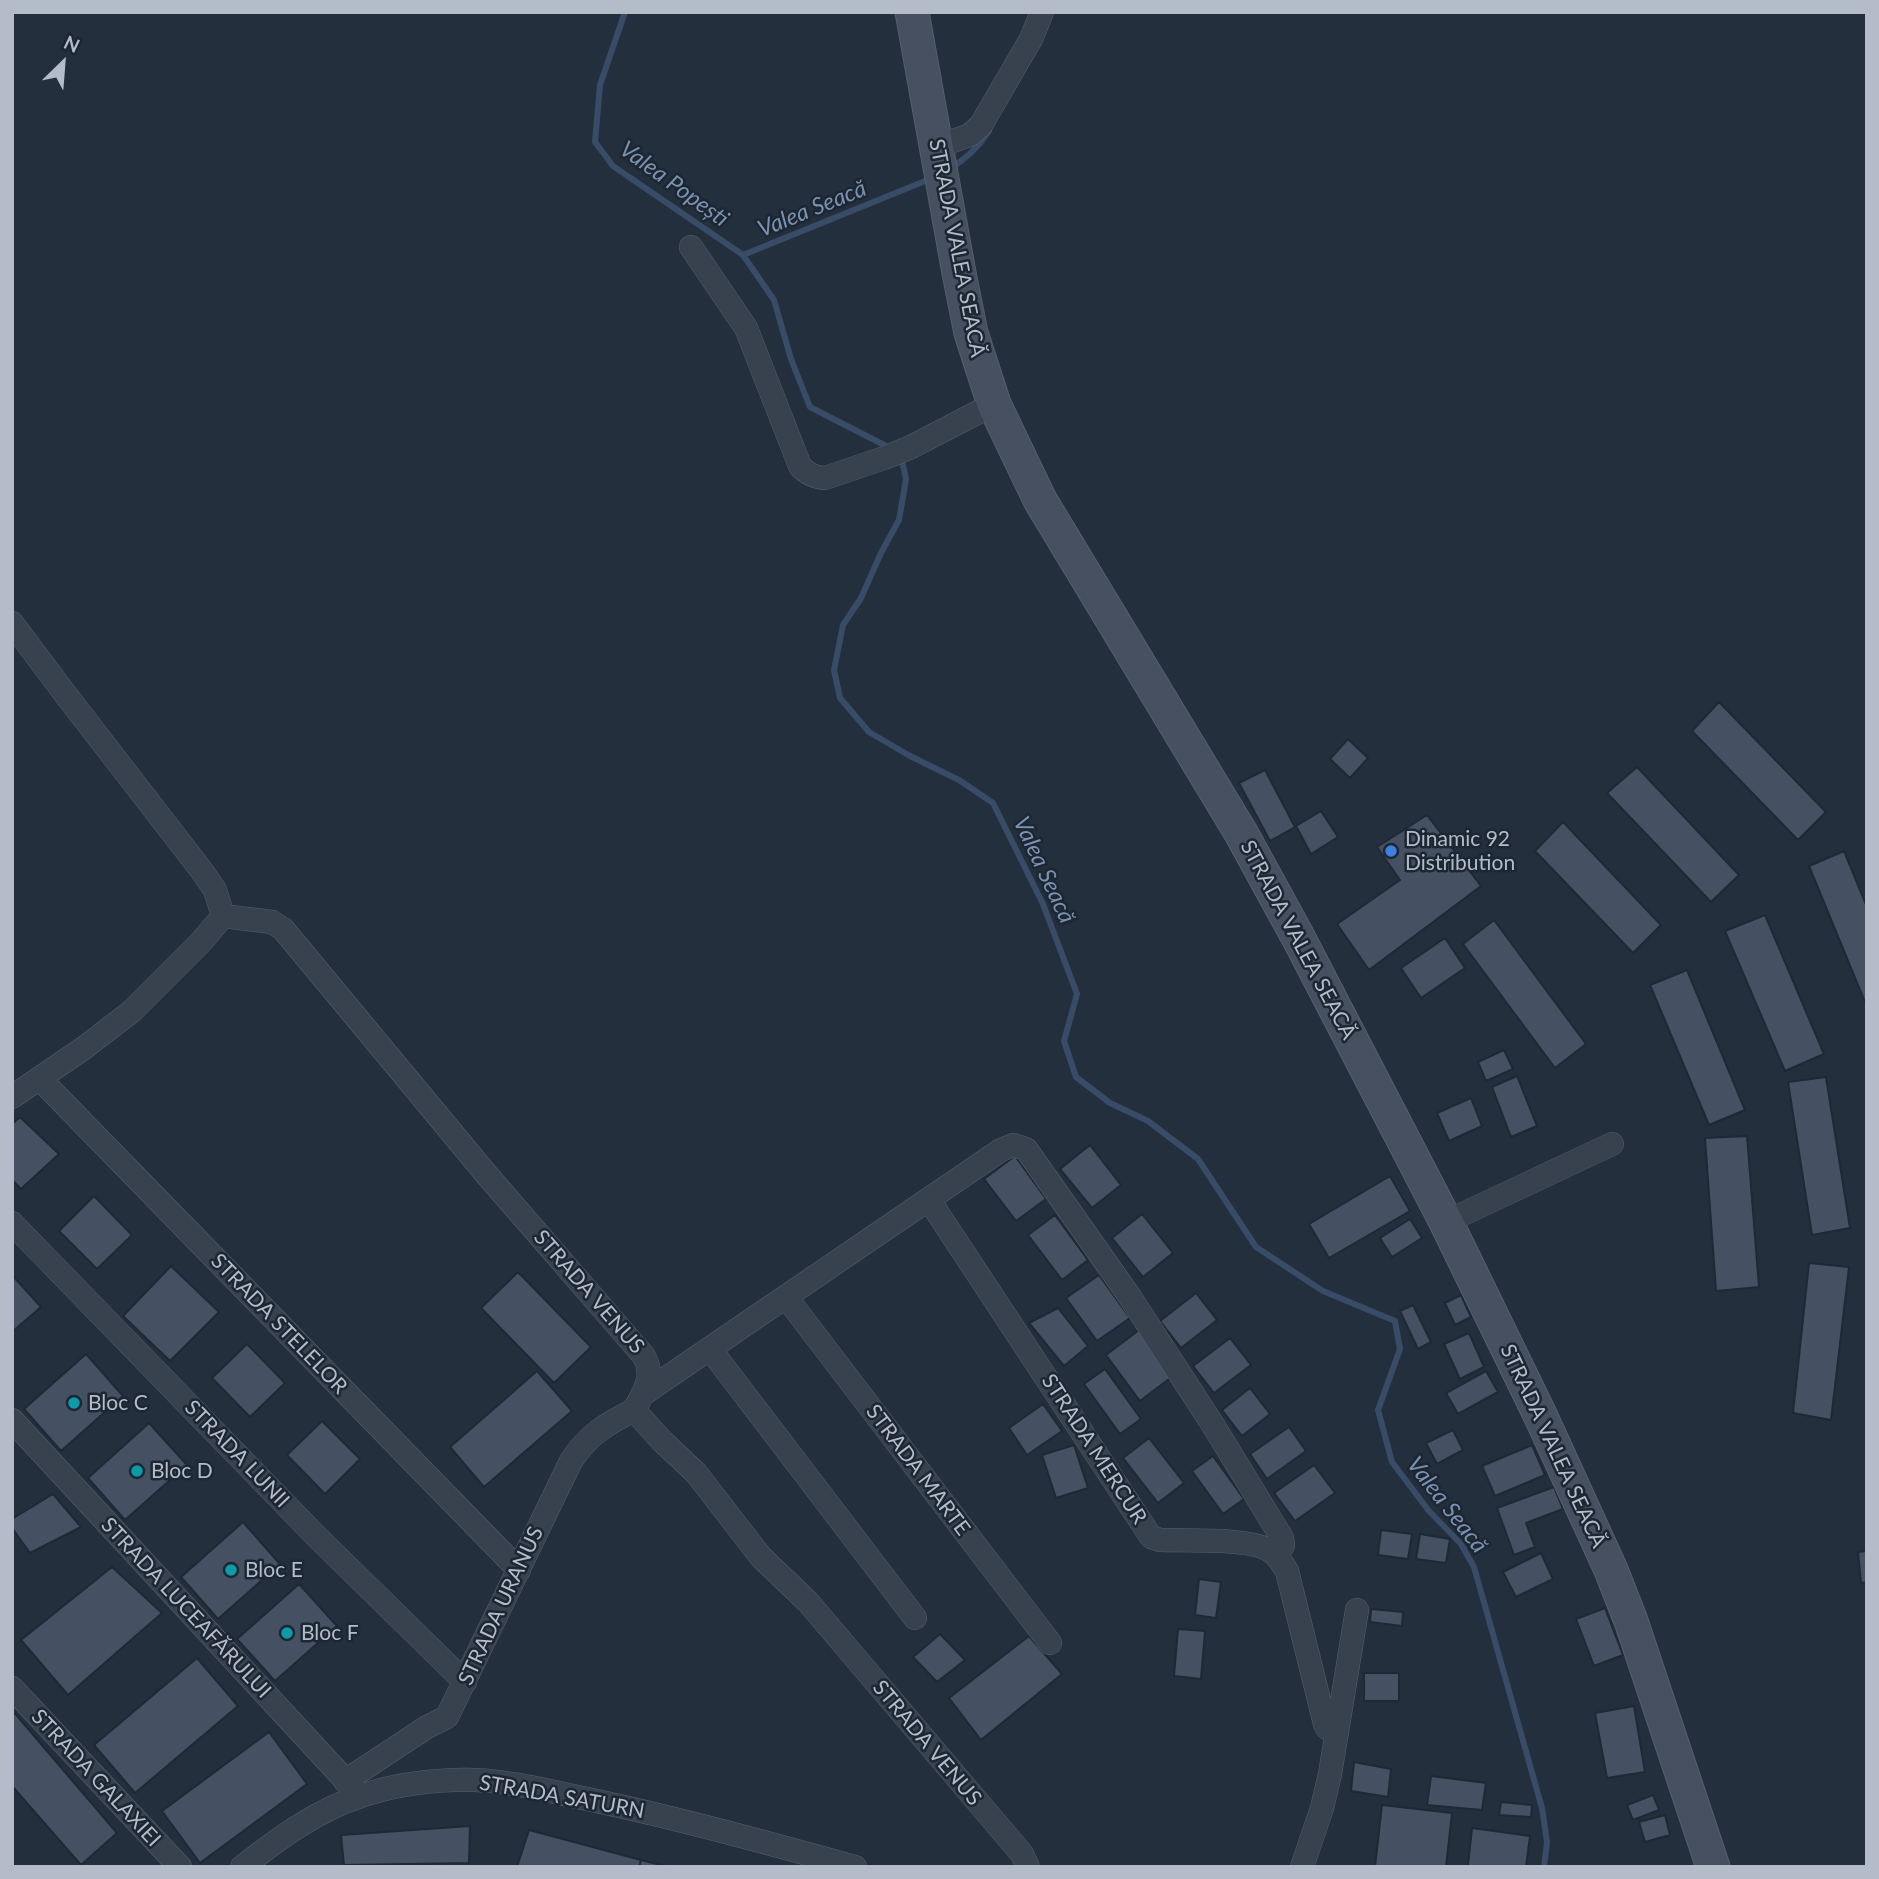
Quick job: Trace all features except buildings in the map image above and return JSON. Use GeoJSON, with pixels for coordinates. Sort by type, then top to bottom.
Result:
{"type":"FeatureCollection","features":[{"type":"Feature","properties":{"kind":"main road","name":"STRADA VALEA SEACĂ"},"geometry":{"type":"LineString","coordinates":[[912,12],[971,333],[994,404],[1040,500],[1260,867],[1446,1222],[1542,1419],[1611,1570],[1631,1621],[1713,1867]]}},
{"type":"Feature","properties":{"kind":"street"},"geometry":{"type":"LineString","coordinates":[[937,151],[970,135],[981,125],[1031,39],[1042,12]]}},
{"type":"Feature","properties":{"kind":"street"},"geometry":{"type":"LineString","coordinates":[[691,247],[746,328],[800,466],[807,473],[825,478],[884,458],[994,404]]}},
{"type":"Feature","properties":{"kind":"street"},"geometry":{"type":"LineString","coordinates":[[12,623],[202,871],[215,890],[223,916],[132,1011],[84,1048],[12,1097]]}},
{"type":"Feature","properties":{"kind":"street","name":"STRADA VENUS"},"geometry":{"type":"LineString","coordinates":[[223,916],[272,922],[283,929],[487,1175],[643,1355],[650,1368],[650,1376],[638,1402],[662,1441],[696,1473],[761,1557],[808,1602],[1022,1854],[1028,1867]]}},
{"type":"Feature","properties":{"kind":"street","name":"STRADA STELELOR"},"geometry":{"type":"LineString","coordinates":[[40,1079],[519,1570]]}},
{"type":"Feature","properties":{"kind":"street"},"geometry":{"type":"LineString","coordinates":[[1446,1222],[1612,1144]]}},
{"type":"Feature","properties":{"kind":"street","name":"STRADA URANUS"},"geometry":{"type":"LineString","coordinates":[[353,1789],[427,1727],[447,1717],[581,1445],[710,1349],[1001,1150],[1013,1145],[1026,1149],[1130,1297],[1282,1538],[1283,1545],[1277,1556]]}},
{"type":"Feature","properties":{"kind":"street","name":"STRADA MERCUR"},"geometry":{"type":"LineString","coordinates":[[929,1200],[1151,1537],[1160,1541],[1248,1543],[1277,1556]]}},
{"type":"Feature","properties":{"kind":"street","name":"STRADA LUNII"},"geometry":{"type":"LineString","coordinates":[[12,1223],[316,1536],[465,1682]]}},
{"type":"Feature","properties":{"kind":"street","name":"STRADA MARTE"},"geometry":{"type":"LineString","coordinates":[[786,1297],[1050,1643]]}},
{"type":"Feature","properties":{"kind":"street"},"geometry":{"type":"LineString","coordinates":[[710,1349],[915,1618]]}},
{"type":"Feature","properties":{"kind":"street","name":"STRADA LUCEAFĂRULUI"},"geometry":{"type":"LineString","coordinates":[[12,1420],[353,1789]]}},
{"type":"Feature","properties":{"kind":"street"},"geometry":{"type":"LineString","coordinates":[[1277,1556],[1287,1571],[1325,1724],[1336,1733]]}},
{"type":"Feature","properties":{"kind":"street"},"geometry":{"type":"LineString","coordinates":[[1302,1867],[1322,1808],[1330,1774],[1357,1610]]}},
{"type":"Feature","properties":{"kind":"street","name":"STRADA GALAXIEI"},"geometry":{"type":"LineString","coordinates":[[12,1688],[180,1867]]}},
{"type":"Feature","properties":{"kind":"street","name":"STRADA SATURN"},"geometry":{"type":"LineString","coordinates":[[242,1867],[303,1824],[333,1807],[353,1789],[456,1779],[531,1787],[652,1813],[855,1867]]}},
{"type":"Feature","properties":{"kind":"waterway","name":"Valea Popești"},"geometry":{"type":"LineString","coordinates":[[625,12],[600,85],[595,142],[613,166],[743,255],[774,300],[791,359],[810,407],[890,448]]}},
{"type":"Feature","properties":{"kind":"waterway","name":"Valea Seacă"},"geometry":{"type":"LineString","coordinates":[[949,169],[971,152],[989,131]]}},
{"type":"Feature","properties":{"kind":"waterway","name":"Valea Seacă"},"geometry":{"type":"LineString","coordinates":[[743,255],[930,179]]}},
{"type":"Feature","properties":{"kind":"waterway","name":"Valea Seacă"},"geometry":{"type":"LineString","coordinates":[[901,456],[906,479],[899,520],[861,598],[843,625],[834,670],[840,698],[869,732],[959,780],[993,803],[1043,904],[1077,994],[1064,1041],[1076,1077],[1110,1103],[1148,1121],[1198,1159],[1256,1247],[1323,1291],[1395,1321],[1400,1349],[1378,1410],[1392,1462],[1429,1511],[1461,1544],[1474,1567],[1542,1808],[1547,1842],[1544,1867]]}},
{"type":"Feature","properties":{"kind":"place","name":"Dinamic 92 Distribution"},"geometry":{"type":"Point","coordinates":[1391,851]}},
{"type":"Feature","properties":{"kind":"place","name":"Bloc C"},"geometry":{"type":"Point","coordinates":[74,1403]}},
{"type":"Feature","properties":{"kind":"place","name":"Bloc D"},"geometry":{"type":"Point","coordinates":[137,1471]}},
{"type":"Feature","properties":{"kind":"place","name":"Bloc E"},"geometry":{"type":"Point","coordinates":[231,1570]}},
{"type":"Feature","properties":{"kind":"place","name":"Bloc F"},"geometry":{"type":"Point","coordinates":[287,1633]}}]}
